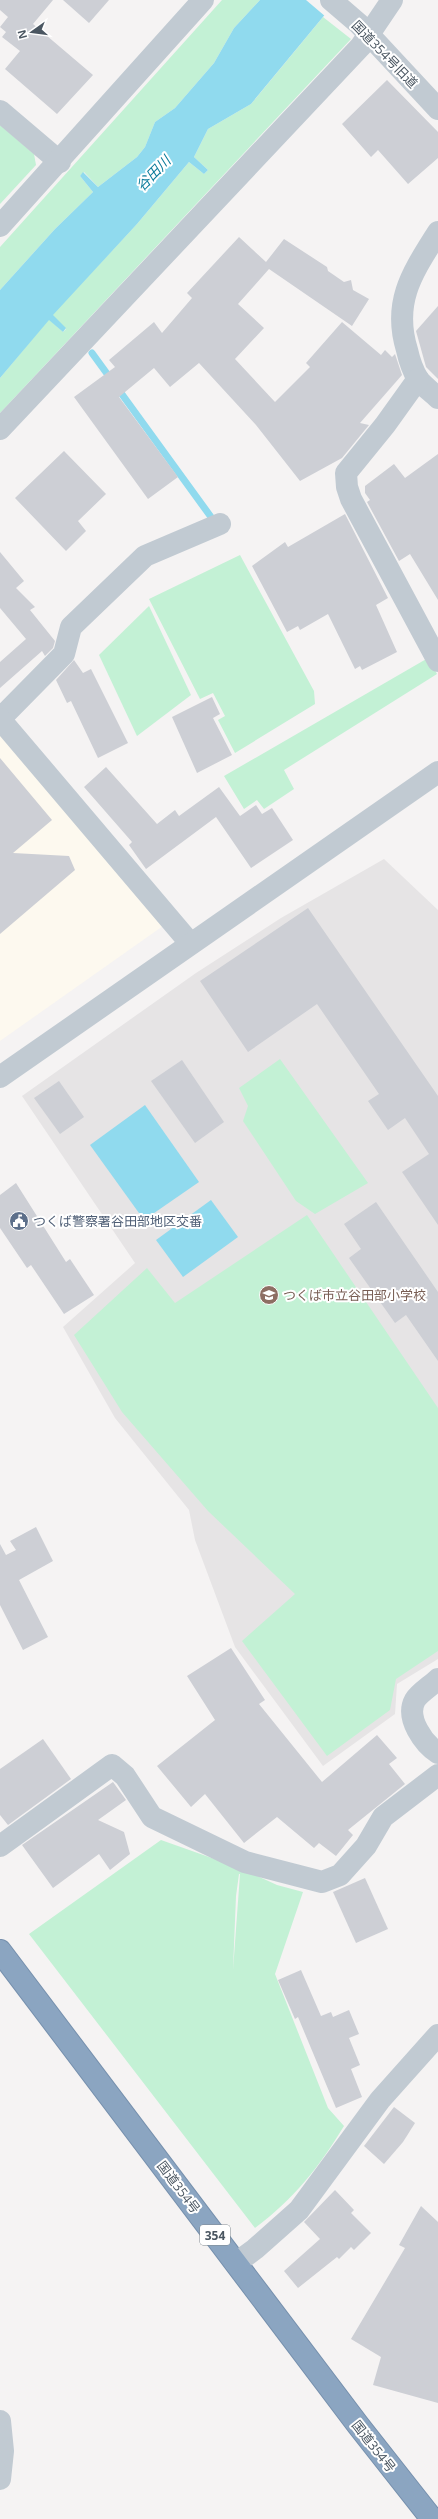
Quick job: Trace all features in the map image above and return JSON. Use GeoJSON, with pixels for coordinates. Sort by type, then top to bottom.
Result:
{"type":"FeatureCollection","features":[{"type":"Feature","properties":{"kind":"highway","name":"国道354号"},"geometry":{"type":"LineString","coordinates":[[0,1951],[358,2426],[432,2519]]}},
{"type":"Feature","properties":{"kind":"street"},"geometry":{"type":"LineString","coordinates":[[0,226],[60,162],[203,0]]}},
{"type":"Feature","properties":{"kind":"street","name":"国道354号旧道"},"geometry":{"type":"LineString","coordinates":[[331,0],[364,30],[438,109]]}},
{"type":"Feature","properties":{"kind":"street"},"geometry":{"type":"LineString","coordinates":[[0,429],[361,46],[364,30],[392,0]]}},
{"type":"Feature","properties":{"kind":"street"},"geometry":{"type":"LineString","coordinates":[[0,111],[60,162]]}},
{"type":"Feature","properties":{"kind":"street"},"geometry":{"type":"LineString","coordinates":[[438,232],[415,268],[404,292],[400,316],[404,341],[418,379],[438,398]]}},
{"type":"Feature","properties":{"kind":"street"},"geometry":{"type":"LineString","coordinates":[[418,379],[385,425],[346,473],[345,480],[351,499],[438,661]]}},
{"type":"Feature","properties":{"kind":"street"},"geometry":{"type":"LineString","coordinates":[[190,943],[0,719],[64,654],[71,627],[145,556],[220,524]]}},
{"type":"Feature","properties":{"kind":"street"},"geometry":{"type":"LineString","coordinates":[[0,1077],[190,943],[438,772]]}},
{"type":"Feature","properties":{"kind":"street"},"geometry":{"type":"LineString","coordinates":[[438,1679],[415,1700],[412,1713],[417,1731],[438,1753]]}},
{"type":"Feature","properties":{"kind":"street"},"geometry":{"type":"LineString","coordinates":[[0,1846],[112,1765],[125,1776],[152,1817],[245,1862],[322,1882],[340,1875],[366,1846],[383,1817],[438,1775]]}},
{"type":"Feature","properties":{"kind":"street"},"geometry":{"type":"LineString","coordinates":[[236,2263],[299,2210],[380,2100],[438,2035]]}},
{"type":"Feature","properties":{"kind":"street"},"geometry":{"type":"LineString","coordinates":[[0,2421],[3,2451],[0,2479]]}},
{"type":"Feature","properties":{"kind":"shaded area"},"geometry":{"type":"Polygon","coordinates":[[[0,731],[163,926],[0,1041],[0,731]]]}},
{"type":"Feature","properties":{"kind":"shaded area","name":"つくば市立谷田部小学校"},"geometry":{"type":"Polygon","coordinates":[[[384,859],[438,910],[438,1659],[397,1684],[395,1714],[323,1766],[235,1647],[195,1540],[189,1510],[115,1418],[63,1327],[135,1263],[22,1096],[196,973],[281,918],[384,859]]]}},
{"type":"Feature","properties":{"kind":"green space"},"geometry":{"type":"Polygon","coordinates":[[[222,0],[260,0],[234,28],[214,63],[175,108],[155,122],[145,147],[137,157],[98,187],[84,172],[80,176],[93,192],[55,229],[0,290],[0,247],[222,0]]]}},
{"type":"Feature","properties":{"kind":"green space"},"geometry":{"type":"Polygon","coordinates":[[[323,17],[351,39],[0,413],[0,378],[49,319],[63,332],[66,329],[52,315],[137,224],[189,162],[204,174],[208,170],[194,157],[208,129],[251,104],[323,17]]]}},
{"type":"Feature","properties":{"kind":"green space"},"geometry":{"type":"Polygon","coordinates":[[[0,125],[34,154],[36,165],[0,204],[0,125]]]}},
{"type":"Feature","properties":{"kind":"green space"},"geometry":{"type":"Polygon","coordinates":[[[240,555],[314,691],[315,704],[235,753],[218,720],[225,716],[213,693],[200,699],[149,599],[240,555]]]}},
{"type":"Feature","properties":{"kind":"green space"},"geometry":{"type":"Polygon","coordinates":[[[149,606],[191,695],[137,736],[99,655],[149,606]]]}},
{"type":"Feature","properties":{"kind":"green space"},"geometry":{"type":"Polygon","coordinates":[[[428,658],[437,674],[284,770],[294,789],[264,809],[257,800],[244,809],[224,776],[428,658]]]}},
{"type":"Feature","properties":{"kind":"green space"},"geometry":{"type":"Polygon","coordinates":[[[280,1059],[368,1183],[315,1214],[296,1201],[243,1121],[248,1106],[239,1088],[280,1059]]]}},
{"type":"Feature","properties":{"kind":"green space"},"geometry":{"type":"Polygon","coordinates":[[[307,1215],[438,1408],[438,1651],[396,1679],[390,1710],[327,1756],[242,1641],[295,1594],[208,1511],[122,1412],[74,1335],[147,1268],[175,1303],[307,1215]]]}},
{"type":"Feature","properties":{"kind":"green space"},"geometry":{"type":"Polygon","coordinates":[[[161,1840],[240,1868],[277,1885],[303,1892],[275,1974],[328,2108],[344,2126],[305,2182],[282,2206],[255,2228],[29,1934],[161,1840]],[[240,1874],[236,1896],[233,1970],[240,1874]]]}},
{"type":"Feature","properties":{"kind":"water","name":"谷田川"},"geometry":{"type":"Polygon","coordinates":[[[260,0],[337,0],[251,104],[208,129],[194,157],[208,170],[204,174],[189,162],[137,224],[53,315],[66,328],[63,332],[49,320],[0,378],[0,290],[55,229],[93,192],[80,176],[83,172],[98,187],[137,157],[145,147],[155,122],[175,108],[214,63],[234,28],[260,0]]]}},
{"type":"Feature","properties":{"kind":"water"},"geometry":{"type":"Polygon","coordinates":[[[145,1105],[199,1182],[144,1220],[90,1145],[145,1105]]]}},
{"type":"Feature","properties":{"kind":"water"},"geometry":{"type":"Polygon","coordinates":[[[211,1200],[238,1237],[183,1277],[156,1240],[211,1200]]]}},
{"type":"Feature","properties":{"kind":"pier"},"geometry":{"type":"Polygon","coordinates":[[[306,0],[339,0],[326,17],[306,0]]]}},
{"type":"Feature","properties":{"kind":"building"},"geometry":{"type":"Polygon","coordinates":[[[0,0],[53,0],[33,24],[93,75],[57,114],[5,69],[20,51],[2,37],[6,32],[0,27],[8,17],[0,10],[0,0]]]}},
{"type":"Feature","properties":{"kind":"building"},"geometry":{"type":"Polygon","coordinates":[[[63,0],[109,0],[89,23],[63,0]]]}},
{"type":"Feature","properties":{"kind":"building"},"geometry":{"type":"Polygon","coordinates":[[[387,80],[438,132],[438,158],[408,184],[378,150],[371,157],[342,124],[387,80]]]}},
{"type":"Feature","properties":{"kind":"building"},"geometry":{"type":"Polygon","coordinates":[[[239,237],[266,262],[284,239],[327,267],[328,271],[344,282],[351,280],[353,290],[369,299],[352,326],[269,269],[238,304],[264,328],[235,359],[275,402],[310,367],[306,363],[342,322],[381,355],[385,350],[392,357],[395,354],[402,375],[360,423],[369,425],[342,458],[300,481],[256,425],[199,363],[170,387],[154,368],[119,397],[178,477],[148,499],[74,397],[115,367],[109,360],[154,322],[162,333],[192,298],[187,293],[239,237]]]}},
{"type":"Feature","properties":{"kind":"building"},"geometry":{"type":"Polygon","coordinates":[[[438,306],[438,379],[426,367],[416,331],[438,306]]]}},
{"type":"Feature","properties":{"kind":"building"},"geometry":{"type":"Polygon","coordinates":[[[64,451],[106,494],[78,521],[86,531],[66,551],[15,498],[64,451]]]}},
{"type":"Feature","properties":{"kind":"building"},"geometry":{"type":"Polygon","coordinates":[[[438,454],[438,600],[410,554],[399,561],[367,502],[370,500],[365,493],[365,486],[394,464],[405,478],[438,454]]]}},
{"type":"Feature","properties":{"kind":"building"},"geometry":{"type":"Polygon","coordinates":[[[345,514],[388,598],[376,605],[397,652],[362,670],[360,666],[355,669],[328,614],[300,630],[298,626],[287,632],[252,566],[285,542],[288,547],[345,514]]]}},
{"type":"Feature","properties":{"kind":"building"},"geometry":{"type":"Polygon","coordinates":[[[0,552],[24,581],[16,588],[35,607],[30,610],[55,641],[53,648],[45,656],[42,651],[0,688],[0,662],[26,639],[0,608],[0,552]]]}},
{"type":"Feature","properties":{"kind":"building"},"geometry":{"type":"Polygon","coordinates":[[[74,660],[83,673],[91,669],[128,743],[98,758],[71,701],[67,703],[56,680],[74,660]]]}},
{"type":"Feature","properties":{"kind":"building"},"geometry":{"type":"Polygon","coordinates":[[[212,697],[220,714],[213,718],[232,755],[197,773],[172,717],[212,697]]]}},
{"type":"Feature","properties":{"kind":"building"},"geometry":{"type":"Polygon","coordinates":[[[0,758],[52,820],[13,853],[69,856],[75,870],[0,934],[0,758]]]}},
{"type":"Feature","properties":{"kind":"building"},"geometry":{"type":"Polygon","coordinates":[[[106,767],[157,824],[175,810],[179,816],[219,787],[240,816],[256,805],[262,814],[272,808],[293,840],[251,868],[216,817],[146,869],[129,845],[132,842],[84,787],[106,767]]]}},
{"type":"Feature","properties":{"kind":"building"},"geometry":{"type":"Polygon","coordinates":[[[308,908],[438,1096],[438,1225],[402,1172],[429,1154],[405,1118],[388,1130],[368,1101],[379,1094],[317,1004],[248,1052],[200,981],[308,908]]]}},
{"type":"Feature","properties":{"kind":"building"},"geometry":{"type":"Polygon","coordinates":[[[182,1060],[224,1122],[195,1143],[151,1081],[182,1060]]]}},
{"type":"Feature","properties":{"kind":"building"},"geometry":{"type":"Polygon","coordinates":[[[59,1081],[84,1117],[60,1134],[34,1098],[59,1081]]]}},
{"type":"Feature","properties":{"kind":"building"},"geometry":{"type":"Polygon","coordinates":[[[16,1183],[66,1262],[70,1259],[94,1295],[64,1314],[31,1265],[27,1268],[0,1228],[0,1195],[16,1183]]]}},
{"type":"Feature","properties":{"kind":"building"},"geometry":{"type":"Polygon","coordinates":[[[376,1202],[438,1292],[438,1361],[406,1315],[395,1323],[349,1258],[361,1249],[344,1224],[376,1202]]]}},
{"type":"Feature","properties":{"kind":"building"},"geometry":{"type":"Polygon","coordinates":[[[36,1527],[53,1561],[19,1580],[48,1637],[23,1650],[0,1605],[0,1544],[6,1555],[16,1550],[10,1541],[36,1527]]]}},
{"type":"Feature","properties":{"kind":"building"},"geometry":{"type":"Polygon","coordinates":[[[231,1648],[265,1700],[259,1704],[322,1782],[377,1735],[397,1758],[389,1764],[405,1784],[348,1830],[353,1835],[336,1856],[319,1843],[314,1848],[277,1817],[244,1843],[205,1794],[191,1807],[157,1766],[215,1720],[187,1676],[231,1648]]]}},
{"type":"Feature","properties":{"kind":"building"},"geometry":{"type":"Polygon","coordinates":[[[43,1739],[71,1779],[8,1825],[0,1815],[0,1769],[43,1739]]]}},
{"type":"Feature","properties":{"kind":"building"},"geometry":{"type":"Polygon","coordinates":[[[113,1782],[126,1800],[98,1820],[124,1832],[130,1854],[110,1870],[99,1854],[53,1888],[22,1845],[113,1782]]]}},
{"type":"Feature","properties":{"kind":"building"},"geometry":{"type":"Polygon","coordinates":[[[365,1878],[388,1929],[356,1943],[333,1892],[365,1878]]]}},
{"type":"Feature","properties":{"kind":"building"},"geometry":{"type":"Polygon","coordinates":[[[301,1970],[321,2016],[331,2012],[333,2017],[349,2010],[359,2034],[349,2038],[360,2065],[351,2069],[362,2097],[336,2108],[298,2017],[295,2019],[278,1980],[301,1970]]]}},
{"type":"Feature","properties":{"kind":"building"},"geometry":{"type":"Polygon","coordinates":[[[394,2107],[415,2123],[403,2142],[384,2164],[364,2146],[394,2107]]]}},
{"type":"Feature","properties":{"kind":"building"},"geometry":{"type":"Polygon","coordinates":[[[335,2190],[354,2210],[351,2213],[371,2233],[354,2250],[351,2247],[339,2259],[337,2257],[298,2288],[284,2271],[320,2239],[304,2222],[335,2190]]]}},
{"type":"Feature","properties":{"kind":"building"},"geometry":{"type":"Polygon","coordinates":[[[421,2206],[438,2222],[438,2403],[373,2385],[381,2357],[351,2339],[405,2248],[399,2245],[421,2206]]]}},
{"type":"Feature","properties":{"kind":"waterway"},"geometry":{"type":"LineString","coordinates":[[92,353],[211,517]]}},
{"type":"Feature","properties":{"kind":"place","name":"つくば警察署谷田部地区交番"},"geometry":{"type":"Point","coordinates":[19,1221]}},
{"type":"Feature","properties":{"kind":"place","name":"つくば市立谷田部小学校"},"geometry":{"type":"Point","coordinates":[269,1295]}}]}
